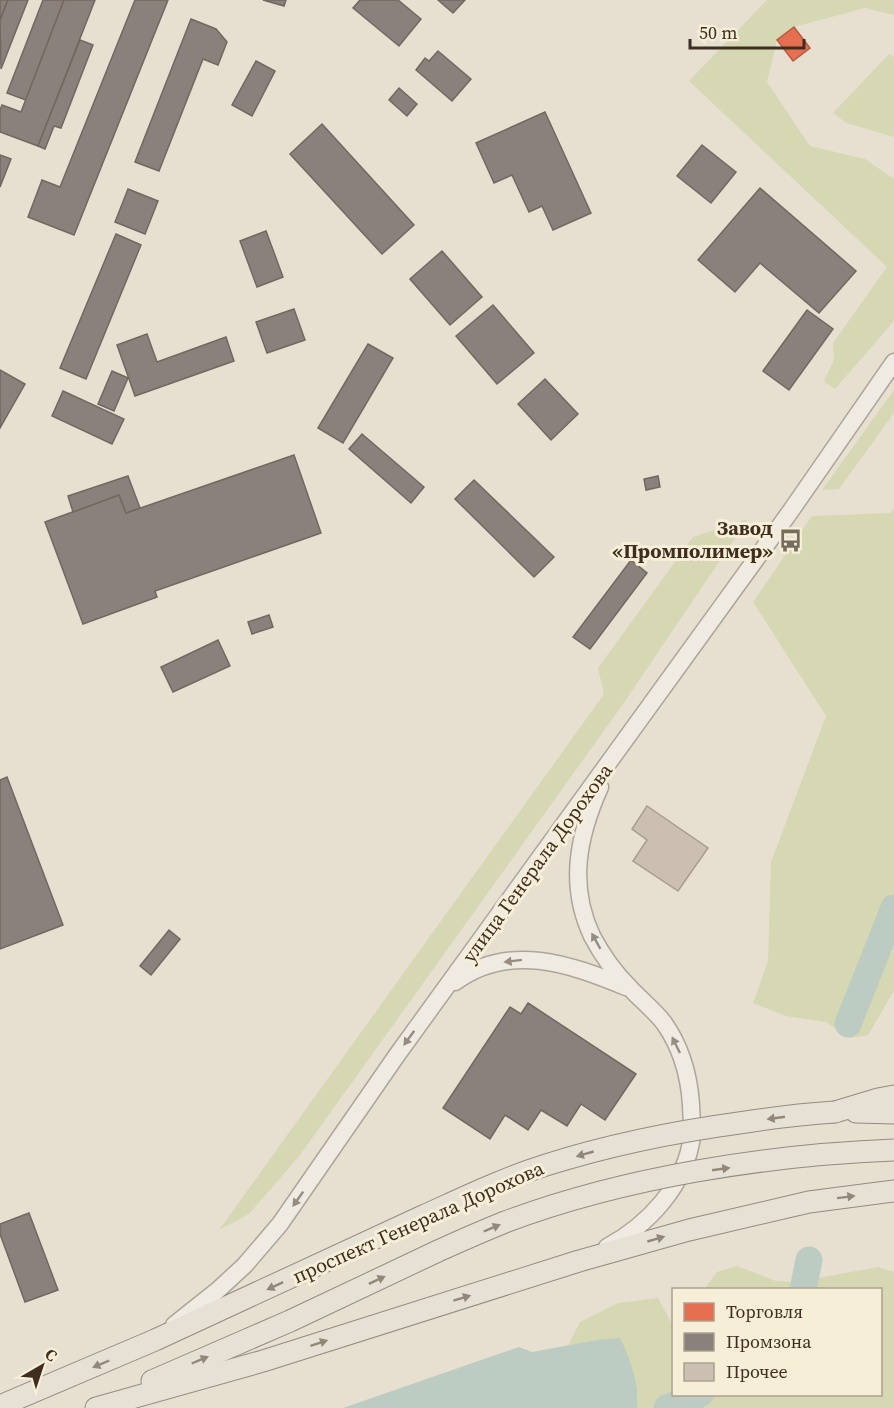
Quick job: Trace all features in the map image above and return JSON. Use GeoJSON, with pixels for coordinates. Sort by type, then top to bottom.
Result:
{"type":"FeatureCollection","features":[{"type":"Feature","properties":{"kind":"main road"},"geometry":{"type":"LineString","coordinates":[[835,1112],[894,1096]]}},
{"type":"Feature","properties":{"kind":"main road","name":"проспект Генерала Дорохова"},"geometry":{"type":"LineString","coordinates":[[0,1406],[155,1340],[493,1185],[546,1165],[626,1142],[696,1129],[806,1113],[894,1113]]}},
{"type":"Feature","properties":{"kind":"main road","name":"проспект Генерала Дорохова"},"geometry":{"type":"LineString","coordinates":[[88,1408],[290,1321],[438,1251],[516,1219],[560,1204],[635,1184],[696,1172],[810,1155],[894,1150]]}},
{"type":"Feature","properties":{"kind":"main road"},"geometry":{"type":"LineString","coordinates":[[96,1408],[263,1361],[579,1261],[689,1230],[810,1202],[894,1191]]}},
{"type":"Feature","properties":{"kind":"street","name":"улица Генерала Дорохова"},"geometry":{"type":"LineString","coordinates":[[155,1340],[218,1290],[245,1264],[280,1224],[397,1055],[790,512],[894,362]]}},
{"type":"Feature","properties":{"kind":"street"},"geometry":{"type":"LineString","coordinates":[[579,1261],[625,1237],[652,1214],[670,1193],[687,1156],[692,1135],[689,1080],[683,1060],[664,1024],[609,964],[592,935],[580,898],[577,865],[581,837],[614,756]]}},
{"type":"Feature","properties":{"kind":"street"},"geometry":{"type":"LineString","coordinates":[[443,991],[466,974],[486,964],[531,959],[568,965],[630,988]]}},
{"type":"Feature","properties":{"kind":"green space"},"geometry":{"type":"Polygon","coordinates":[[[767,0],[894,0],[894,15],[865,8],[794,27],[777,40],[767,82],[810,146],[865,159],[894,179],[894,321],[835,389],[824,381],[834,360],[833,343],[887,267],[689,81],[767,0]]]}},
{"type":"Feature","properties":{"kind":"green space"},"geometry":{"type":"Polygon","coordinates":[[[889,54],[894,57],[894,137],[846,123],[833,113],[889,54]]]}},
{"type":"Feature","properties":{"kind":"green space"},"geometry":{"type":"Polygon","coordinates":[[[894,390],[894,413],[839,489],[822,490],[894,390]]]}},
{"type":"Feature","properties":{"kind":"green space"},"geometry":{"type":"Polygon","coordinates":[[[894,508],[894,991],[868,1035],[851,1038],[826,1022],[786,1016],[753,1003],[768,961],[771,862],[826,716],[753,602],[812,516],[890,513],[894,508]]]}},
{"type":"Feature","properties":{"kind":"green space"},"geometry":{"type":"Polygon","coordinates":[[[748,519],[621,707],[300,1155],[249,1214],[219,1230],[604,694],[598,668],[693,537],[748,519]]]}},
{"type":"Feature","properties":{"kind":"green space"},"geometry":{"type":"Polygon","coordinates":[[[737,1266],[776,1281],[797,1282],[878,1267],[894,1272],[894,1408],[637,1408],[638,1395],[597,1340],[568,1346],[580,1322],[618,1303],[658,1298],[672,1324],[672,1396],[882,1396],[882,1288],[705,1288],[717,1272],[737,1266]]]}},
{"type":"Feature","properties":{"kind":"shaded area"},"geometry":{"type":"Polygon","coordinates":[[[620,1338],[633,1372],[638,1399],[637,1408],[343,1408],[519,1347],[532,1352],[620,1338]]]}},
{"type":"Feature","properties":{"kind":"building: Торговля"},"geometry":{"type":"Polygon","coordinates":[[[794,27],[810,48],[793,61],[777,40],[794,27]]]}},
{"type":"Feature","properties":{"kind":"building: Промзона"},"geometry":{"type":"Polygon","coordinates":[[[0,0],[8,0],[0,20],[0,0]]]}},
{"type":"Feature","properties":{"kind":"building: Промзона"},"geometry":{"type":"Polygon","coordinates":[[[8,0],[28,0],[1,69],[0,20],[8,0]]]}},
{"type":"Feature","properties":{"kind":"building: Промзона"},"geometry":{"type":"Polygon","coordinates":[[[43,0],[64,0],[26,100],[7,93],[43,0]]]}},
{"type":"Feature","properties":{"kind":"building: Промзона"},"geometry":{"type":"Polygon","coordinates":[[[64,0],[95,0],[38,146],[0,132],[0,110],[2,105],[21,112],[64,0]]]}},
{"type":"Feature","properties":{"kind":"building: Промзона"},"geometry":{"type":"Polygon","coordinates":[[[135,0],[168,0],[74,235],[28,217],[42,180],[60,187],[135,0]]]}},
{"type":"Feature","properties":{"kind":"building: Промзона"},"geometry":{"type":"Polygon","coordinates":[[[263,0],[286,0],[284,6],[263,0]]]}},
{"type":"Feature","properties":{"kind":"building: Промзона"},"geometry":{"type":"Polygon","coordinates":[[[360,0],[398,0],[421,19],[399,46],[353,8],[360,0]]]}},
{"type":"Feature","properties":{"kind":"building: Промзона"},"geometry":{"type":"Polygon","coordinates":[[[438,0],[465,0],[453,13],[438,0]]]}},
{"type":"Feature","properties":{"kind":"building: Промзона"},"geometry":{"type":"Polygon","coordinates":[[[191,19],[216,29],[227,42],[218,65],[203,59],[159,171],[135,162],[191,19]]]}},
{"type":"Feature","properties":{"kind":"building: Промзона"},"geometry":{"type":"Polygon","coordinates":[[[80,40],[93,45],[61,128],[54,126],[45,149],[38,146],[80,40]]]}},
{"type":"Feature","properties":{"kind":"building: Промзона"},"geometry":{"type":"Polygon","coordinates":[[[438,51],[471,79],[452,101],[416,70],[425,58],[429,61],[438,51]]]}},
{"type":"Feature","properties":{"kind":"building: Промзона"},"geometry":{"type":"Polygon","coordinates":[[[256,61],[275,71],[252,116],[232,105],[256,61]]]}},
{"type":"Feature","properties":{"kind":"building: Промзона"},"geometry":{"type":"Polygon","coordinates":[[[399,88],[417,104],[407,116],[389,100],[399,88]]]}},
{"type":"Feature","properties":{"kind":"building: Промзона"},"geometry":{"type":"Polygon","coordinates":[[[545,112],[591,213],[553,230],[542,206],[529,212],[512,175],[494,183],[476,143],[545,112]]]}},
{"type":"Feature","properties":{"kind":"building: Промзона"},"geometry":{"type":"Polygon","coordinates":[[[322,124],[414,225],[382,254],[290,154],[322,124]]]}},
{"type":"Feature","properties":{"kind":"building: Промзона"},"geometry":{"type":"Polygon","coordinates":[[[702,145],[736,172],[711,203],[677,176],[702,145]]]}},
{"type":"Feature","properties":{"kind":"building: Промзона"},"geometry":{"type":"Polygon","coordinates":[[[0,155],[11,159],[0,187],[0,155]]]}},
{"type":"Feature","properties":{"kind":"building: Промзона"},"geometry":{"type":"Polygon","coordinates":[[[760,188],[856,271],[819,313],[760,263],[735,292],[698,260],[760,188]]]}},
{"type":"Feature","properties":{"kind":"building: Промзона"},"geometry":{"type":"Polygon","coordinates":[[[128,189],[158,201],[145,234],[115,222],[128,189]]]}},
{"type":"Feature","properties":{"kind":"building: Промзона"},"geometry":{"type":"Polygon","coordinates":[[[266,231],[283,277],[257,287],[240,241],[266,231]]]}},
{"type":"Feature","properties":{"kind":"building: Промзона"},"geometry":{"type":"Polygon","coordinates":[[[116,234],[141,245],[86,379],[60,368],[116,234]]]}},
{"type":"Feature","properties":{"kind":"building: Промзона"},"geometry":{"type":"Polygon","coordinates":[[[442,251],[482,297],[450,325],[410,279],[442,251]]]}},
{"type":"Feature","properties":{"kind":"building: Промзона"},"geometry":{"type":"Polygon","coordinates":[[[493,305],[534,353],[497,384],[456,336],[493,305]]]}},
{"type":"Feature","properties":{"kind":"building: Промзона"},"geometry":{"type":"Polygon","coordinates":[[[294,309],[305,340],[267,353],[256,322],[294,309]]]}},
{"type":"Feature","properties":{"kind":"building: Промзона"},"geometry":{"type":"Polygon","coordinates":[[[807,310],[833,329],[789,390],[763,371],[807,310]]]}},
{"type":"Feature","properties":{"kind":"building: Промзона"},"geometry":{"type":"Polygon","coordinates":[[[147,334],[157,362],[226,337],[234,361],[135,396],[117,345],[147,334]]]}},
{"type":"Feature","properties":{"kind":"building: Промзона"},"geometry":{"type":"Polygon","coordinates":[[[368,344],[393,358],[343,443],[318,428],[368,344]]]}},
{"type":"Feature","properties":{"kind":"building: Промзона"},"geometry":{"type":"Polygon","coordinates":[[[0,370],[25,384],[0,428],[0,370]]]}},
{"type":"Feature","properties":{"kind":"building: Промзона"},"geometry":{"type":"Polygon","coordinates":[[[112,371],[128,378],[114,411],[98,404],[112,371]]]}},
{"type":"Feature","properties":{"kind":"building: Промзона"},"geometry":{"type":"Polygon","coordinates":[[[545,379],[578,414],[551,440],[518,404],[545,379]]]}},
{"type":"Feature","properties":{"kind":"building: Промзона"},"geometry":{"type":"Polygon","coordinates":[[[63,391],[124,419],[112,444],[52,416],[63,391]]]}},
{"type":"Feature","properties":{"kind":"building: Промзона"},"geometry":{"type":"Polygon","coordinates":[[[362,434],[424,487],[411,503],[349,449],[362,434]]]}},
{"type":"Feature","properties":{"kind":"building: Промзона"},"geometry":{"type":"Polygon","coordinates":[[[294,455],[321,533],[155,591],[157,597],[83,624],[45,522],[119,495],[126,513],[294,455]]]}},
{"type":"Feature","properties":{"kind":"building: Промзона"},"geometry":{"type":"Polygon","coordinates":[[[128,476],[140,508],[126,513],[119,495],[73,512],[68,496],[128,476]]]}},
{"type":"Feature","properties":{"kind":"building: Промзона"},"geometry":{"type":"Polygon","coordinates":[[[658,476],[660,487],[646,490],[644,479],[658,476]]]}},
{"type":"Feature","properties":{"kind":"building: Промзона"},"geometry":{"type":"Polygon","coordinates":[[[474,480],[554,557],[534,577],[455,499],[474,480]]]}},
{"type":"Feature","properties":{"kind":"building: Промзона"},"geometry":{"type":"Polygon","coordinates":[[[631,560],[647,573],[590,649],[573,637],[631,560]]]}},
{"type":"Feature","properties":{"kind":"building: Промзона"},"geometry":{"type":"Polygon","coordinates":[[[269,615],[273,627],[252,634],[248,622],[269,615]]]}},
{"type":"Feature","properties":{"kind":"building: Промзона"},"geometry":{"type":"Polygon","coordinates":[[[218,640],[230,666],[173,692],[161,667],[218,640]]]}},
{"type":"Feature","properties":{"kind":"building: Промзона"},"geometry":{"type":"Polygon","coordinates":[[[7,777],[63,925],[0,949],[0,780],[7,777]]]}},
{"type":"Feature","properties":{"kind":"building: Промзона"},"geometry":{"type":"Polygon","coordinates":[[[169,930],[180,939],[151,975],[140,966],[169,930]]]}},
{"type":"Feature","properties":{"kind":"building: Промзона"},"geometry":{"type":"Polygon","coordinates":[[[528,1003],[636,1074],[605,1120],[581,1104],[567,1126],[541,1110],[528,1130],[505,1115],[490,1139],[443,1108],[510,1007],[521,1014],[528,1003]]]}},
{"type":"Feature","properties":{"kind":"building: Промзона"},"geometry":{"type":"Polygon","coordinates":[[[29,1213],[58,1290],[25,1302],[0,1234],[0,1224],[29,1213]]]}},
{"type":"Feature","properties":{"kind":"building: Прочее"},"geometry":{"type":"Polygon","coordinates":[[[647,806],[708,848],[678,891],[633,861],[647,840],[632,829],[647,806]]]}},
{"type":"Feature","properties":{"kind":"waterway"},"geometry":{"type":"LineString","coordinates":[[848,1024],[894,908]]}},
{"type":"Feature","properties":{"kind":"waterway"},"geometry":{"type":"LineString","coordinates":[[803,1288],[809,1260]]}},
{"type":"Feature","properties":{"kind":"waterway"},"geometry":{"type":"LineString","coordinates":[[667,1408],[695,1396]]}},
{"type":"Feature","properties":{"kind":"place","name":"Завод «Промполимер»"},"geometry":{"type":"Point","coordinates":[791,540]}}]}
